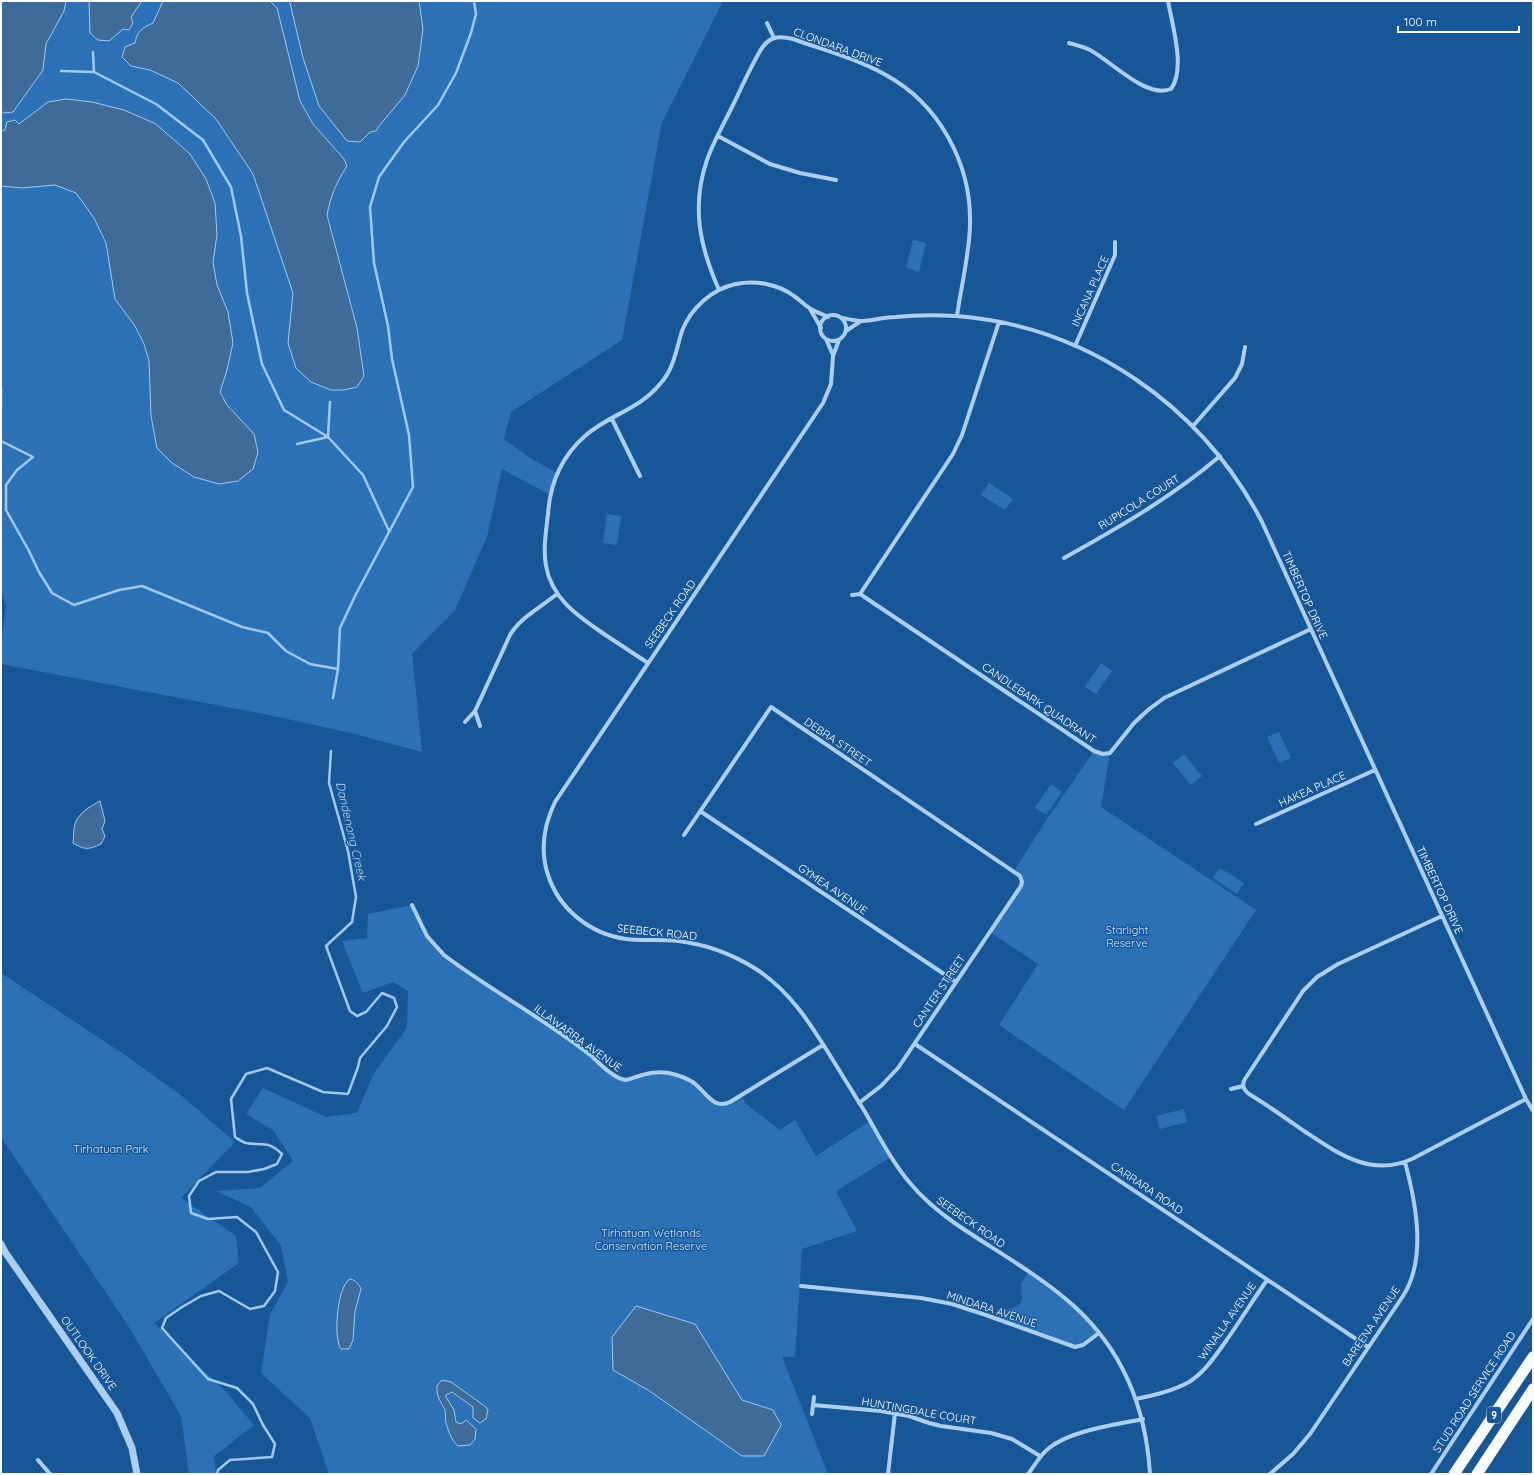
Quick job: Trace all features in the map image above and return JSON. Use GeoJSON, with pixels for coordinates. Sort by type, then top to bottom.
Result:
{"type":"FeatureCollection","features":[{"type":"Feature","properties":{"kind":"highway","name":"9"},"geometry":{"type":"LineString","coordinates":[[1454,1474],[1533,1357]]}},
{"type":"Feature","properties":{"kind":"highway","name":"9"},"geometry":{"type":"LineString","coordinates":[[1477,1474],[1533,1389]]}},
{"type":"Feature","properties":{"kind":"street"},"geometry":{"type":"LineString","coordinates":[[1069,43],[1090,50],[1143,86],[1158,91],[1171,89],[1176,79],[1178,65],[1168,1]]}},
{"type":"Feature","properties":{"kind":"street"},"geometry":{"type":"LineString","coordinates":[[719,290],[704,253],[699,218],[700,196],[704,172],[718,136],[760,51],[766,42],[774,38],[768,23]]}},
{"type":"Feature","properties":{"kind":"street","name":"CLONDARA DRIVE"},"geometry":{"type":"LineString","coordinates":[[774,38],[782,37],[793,39],[863,63],[886,75],[914,94],[942,127],[949,139],[963,172],[970,210],[970,234],[957,316]]}},
{"type":"Feature","properties":{"kind":"street"},"geometry":{"type":"LineString","coordinates":[[718,136],[770,164],[800,173],[836,180]]}},
{"type":"Feature","properties":{"kind":"street","name":"INCANA PLACE"},"geometry":{"type":"LineString","coordinates":[[1075,346],[1115,255],[1115,242]]}},
{"type":"Feature","properties":{"kind":"street"},"geometry":{"type":"LineString","coordinates":[[648,663],[572,611],[558,594],[549,577],[545,558],[548,508],[552,487],[560,466],[574,446],[590,431],[646,399],[661,383],[672,365],[683,329],[691,314],[701,303],[719,290],[732,285],[745,283],[762,283],[770,285],[789,292],[810,309],[828,316],[835,315],[842,318],[846,325],[844,336],[839,340],[834,341],[826,338],[821,332],[821,328],[810,309]]}},
{"type":"Feature","properties":{"kind":"street","name":"TIMBERTOP DRIVE"},"geometry":{"type":"LineString","coordinates":[[842,318],[862,321],[912,315],[957,316],[1023,327],[1075,346],[1108,362],[1144,385],[1193,426],[1220,456],[1244,490],[1260,518],[1533,1112]]}},
{"type":"Feature","properties":{"kind":"street"},"geometry":{"type":"LineString","coordinates":[[821,328],[823,321],[828,316]]}},
{"type":"Feature","properties":{"kind":"street","name":"TIMBERTOP DRIVE"},"geometry":{"type":"LineString","coordinates":[[846,331],[862,321]]}},
{"type":"Feature","properties":{"kind":"street"},"geometry":{"type":"LineString","coordinates":[[852,595],[860,594],[953,454],[962,435],[999,322]]}},
{"type":"Feature","properties":{"kind":"street","name":"SEEBECK ROAD"},"geometry":{"type":"LineString","coordinates":[[826,338],[833,356]]}},
{"type":"Feature","properties":{"kind":"street","name":"SEEBECK ROAD"},"geometry":{"type":"LineString","coordinates":[[839,340],[833,356],[831,384],[823,403],[564,787],[551,810],[546,825],[544,851],[546,871],[552,886],[570,913],[602,933],[626,939],[670,940],[692,943],[719,951],[743,962],[765,976],[791,999],[823,1045],[891,1157],[909,1183],[919,1194],[951,1221],[1060,1295],[1083,1315],[1114,1353],[1128,1377],[1143,1419],[1147,1440],[1150,1474]]}},
{"type":"Feature","properties":{"kind":"street"},"geometry":{"type":"LineString","coordinates":[[1193,426],[1235,378],[1242,364],[1245,347]]}},
{"type":"Feature","properties":{"kind":"street"},"geometry":{"type":"LineString","coordinates":[[612,419],[640,476]]}},
{"type":"Feature","properties":{"kind":"street","name":"RUPICOLA COURT"},"geometry":{"type":"LineString","coordinates":[[1064,558],[1172,494],[1220,456]]}},
{"type":"Feature","properties":{"kind":"street"},"geometry":{"type":"LineString","coordinates":[[465,722],[475,711],[510,635],[516,626],[558,594]]}},
{"type":"Feature","properties":{"kind":"street","name":"CANDLEBARK QUADRANT"},"geometry":{"type":"LineString","coordinates":[[860,594],[1092,750],[1102,754],[1111,752],[1134,723],[1164,698],[1311,629]]}},
{"type":"Feature","properties":{"kind":"street","name":"DEBRA STREET"},"geometry":{"type":"LineString","coordinates":[[684,835],[771,707],[1016,872],[1022,880]]}},
{"type":"Feature","properties":{"kind":"street"},"geometry":{"type":"LineString","coordinates":[[475,711],[480,726]]}},
{"type":"Feature","properties":{"kind":"street","name":"HAKEA PLACE"},"geometry":{"type":"LineString","coordinates":[[1256,824],[1376,770]]}},
{"type":"Feature","properties":{"kind":"street","name":"GYMEA AVENUE"},"geometry":{"type":"LineString","coordinates":[[700,812],[956,982]]}},
{"type":"Feature","properties":{"kind":"street","name":"CANTER STREET"},"geometry":{"type":"LineString","coordinates":[[859,1103],[881,1086],[894,1073],[1019,889],[1022,880]]}},
{"type":"Feature","properties":{"kind":"street","name":"ILLAWARRA AVENUE"},"geometry":{"type":"LineString","coordinates":[[412,905],[427,936],[444,955],[585,1051],[622,1080],[649,1073],[669,1073],[688,1079],[698,1086],[712,1101],[722,1104],[730,1102],[823,1045]]}},
{"type":"Feature","properties":{"kind":"street"},"geometry":{"type":"LineString","coordinates":[[1442,916],[1332,966],[1317,976],[1299,998],[1244,1079],[1243,1086],[1249,1094],[1344,1156],[1355,1161],[1373,1165],[1386,1165],[1405,1162],[1526,1099]]}},
{"type":"Feature","properties":{"kind":"street","name":"CARRARA ROAD"},"geometry":{"type":"LineString","coordinates":[[915,1044],[1368,1347]]}},
{"type":"Feature","properties":{"kind":"street"},"geometry":{"type":"LineString","coordinates":[[1231,1089],[1243,1086]]}},
{"type":"Feature","properties":{"kind":"street","name":"BAREENA AVENUE"},"geometry":{"type":"LineString","coordinates":[[1270,1474],[1306,1439],[1405,1293],[1411,1281],[1414,1268],[1417,1216],[1413,1190],[1405,1162]]}},
{"type":"Feature","properties":{"kind":"street","name":"OUTLOOK DRIVE"},"geometry":{"type":"LineString","coordinates":[[1,1244],[3,1250],[117,1412],[132,1448],[136,1474]]}},
{"type":"Feature","properties":{"kind":"street","name":"WINALLA AVENUE"},"geometry":{"type":"LineString","coordinates":[[1136,1400],[1175,1388],[1189,1382],[1202,1372],[1225,1343],[1267,1280]]}},
{"type":"Feature","properties":{"kind":"street","name":"MINDARA AVENUE"},"geometry":{"type":"LineString","coordinates":[[801,1286],[921,1298],[944,1302],[1075,1346],[1083,1345],[1098,1333]]}},
{"type":"Feature","properties":{"kind":"street","name":"STUD ROAD SERVICE ROAD"},"geometry":{"type":"LineString","coordinates":[[1431,1474],[1533,1319]]}},
{"type":"Feature","properties":{"kind":"street"},"geometry":{"type":"LineString","coordinates":[[812,1414],[814,1397]]}},
{"type":"Feature","properties":{"kind":"street","name":"HUNTINGDALE COURT"},"geometry":{"type":"LineString","coordinates":[[813,1405],[857,1408],[909,1416],[941,1426],[998,1434],[1020,1443],[1040,1456]]}},
{"type":"Feature","properties":{"kind":"street"},"geometry":{"type":"LineString","coordinates":[[888,1474],[895,1414]]}},
{"type":"Feature","properties":{"kind":"street"},"geometry":{"type":"LineString","coordinates":[[1028,1474],[1040,1456],[1058,1442],[1075,1434],[1143,1419]]}},
{"type":"Feature","properties":{"kind":"street"},"geometry":{"type":"LineString","coordinates":[[38,1460],[50,1474]]}},
{"type":"Feature","properties":{"kind":"green space"},"geometry":{"type":"Polygon","coordinates":[[[1,1],[723,1],[662,122],[622,340],[511,412],[504,439],[530,458],[557,473],[550,495],[502,469],[487,537],[455,610],[412,654],[422,752],[351,733],[269,715],[1,664],[1,645],[6,607],[1,587],[1,1]]]}},
{"type":"Feature","properties":{"kind":"green space"},"geometry":{"type":"Polygon","coordinates":[[[913,240],[926,243],[919,272],[906,268],[913,240]]]}},
{"type":"Feature","properties":{"kind":"green space"},"geometry":{"type":"Polygon","coordinates":[[[989,483],[1013,499],[1005,510],[981,495],[989,483]]]}},
{"type":"Feature","properties":{"kind":"green space"},"geometry":{"type":"Polygon","coordinates":[[[607,514],[621,516],[617,545],[603,543],[607,514]]]}},
{"type":"Feature","properties":{"kind":"green space"},"geometry":{"type":"Polygon","coordinates":[[[1101,663],[1112,671],[1096,694],[1085,687],[1101,663]]]}},
{"type":"Feature","properties":{"kind":"green space"},"geometry":{"type":"Polygon","coordinates":[[[1279,732],[1291,758],[1279,763],[1267,737],[1279,732]]]}},
{"type":"Feature","properties":{"kind":"green space","name":"Starlight Reserve"},"geometry":{"type":"Polygon","coordinates":[[[1094,751],[1099,753],[1110,753],[1101,807],[1256,910],[1124,1110],[999,1025],[1038,964],[990,932],[1022,882],[1014,871],[1045,822],[1094,751]]]}},
{"type":"Feature","properties":{"kind":"green space"},"geometry":{"type":"Polygon","coordinates":[[[1184,754],[1202,776],[1191,785],[1173,763],[1184,754]]]}},
{"type":"Feature","properties":{"kind":"green space"},"geometry":{"type":"Polygon","coordinates":[[[1051,784],[1062,792],[1046,815],[1035,808],[1051,784]]]}},
{"type":"Feature","properties":{"kind":"green space"},"geometry":{"type":"Polygon","coordinates":[[[1220,868],[1244,883],[1237,894],[1213,878],[1220,868]]]}},
{"type":"Feature","properties":{"kind":"green space","name":"Tirhatuan Wetlands Conservation Reserve"},"geometry":{"type":"Polygon","coordinates":[[[412,905],[420,923],[437,949],[585,1051],[622,1080],[657,1072],[683,1077],[719,1104],[741,1095],[745,1103],[780,1130],[795,1120],[816,1156],[870,1121],[891,1157],[836,1191],[857,1231],[802,1249],[795,1357],[782,1357],[828,1474],[329,1474],[310,1418],[261,1373],[270,1314],[288,1282],[281,1246],[251,1207],[216,1191],[260,1188],[293,1161],[273,1130],[246,1114],[263,1088],[326,1117],[357,1113],[374,1073],[407,1028],[408,991],[393,982],[363,993],[342,941],[367,938],[368,914],[412,905]]]}},
{"type":"Feature","properties":{"kind":"green space","name":"Tirhatuan Park"},"geometry":{"type":"Polygon","coordinates":[[[1,973],[125,1055],[182,1096],[235,1142],[181,1198],[236,1236],[239,1263],[154,1323],[226,1392],[254,1425],[214,1456],[216,1474],[189,1474],[181,1416],[127,1324],[1,1137],[1,973]]]}},
{"type":"Feature","properties":{"kind":"green space"},"geometry":{"type":"Polygon","coordinates":[[[1184,1109],[1187,1122],[1160,1129],[1156,1116],[1184,1109]]]}},
{"type":"Feature","properties":{"kind":"green space"},"geometry":{"type":"Polygon","coordinates":[[[1028,1273],[1074,1307],[1099,1333],[1078,1347],[998,1319],[1001,1310],[1013,1308],[1019,1305],[1022,1299],[1021,1283],[1028,1273]]]}},
{"type":"Feature","properties":{"kind":"shaded area"},"geometry":{"type":"Polygon","coordinates":[[[1,1],[66,1],[64,11],[46,44],[43,70],[13,112],[4,113],[1,111],[1,1]]]}},
{"type":"Feature","properties":{"kind":"shaded area"},"geometry":{"type":"Polygon","coordinates":[[[89,1],[142,1],[131,17],[133,23],[129,30],[123,29],[109,41],[98,40],[90,33],[89,1]]]}},
{"type":"Feature","properties":{"kind":"shaded area"},"geometry":{"type":"Polygon","coordinates":[[[163,1],[270,1],[277,8],[300,101],[313,124],[344,159],[347,166],[334,189],[327,215],[357,328],[364,376],[357,387],[344,390],[331,390],[311,382],[296,368],[288,343],[293,293],[253,174],[216,119],[178,83],[150,70],[131,66],[122,57],[125,47],[135,43],[141,30],[153,23],[163,1]]]}},
{"type":"Feature","properties":{"kind":"shaded area"},"geometry":{"type":"Polygon","coordinates":[[[288,1],[419,1],[423,29],[418,66],[405,95],[376,131],[370,132],[360,142],[347,141],[319,106],[303,58],[290,3],[288,1]]]}},
{"type":"Feature","properties":{"kind":"shaded area"},"geometry":{"type":"Polygon","coordinates":[[[66,99],[92,102],[124,110],[156,124],[190,154],[206,179],[215,203],[217,235],[213,262],[217,285],[228,312],[233,343],[220,392],[227,405],[254,434],[258,452],[253,469],[238,481],[219,484],[194,477],[172,463],[157,448],[151,416],[149,361],[144,344],[135,326],[115,299],[106,243],[94,218],[76,193],[55,185],[22,188],[1,186],[1,131],[5,130],[7,122],[15,120],[19,124],[48,102],[66,99]]]}},
{"type":"Feature","properties":{"kind":"shaded area"},"geometry":{"type":"Polygon","coordinates":[[[100,801],[105,821],[102,829],[105,836],[101,844],[87,848],[73,843],[75,824],[79,816],[85,810],[100,801]]]}},
{"type":"Feature","properties":{"kind":"shaded area"},"geometry":{"type":"Polygon","coordinates":[[[350,1279],[357,1282],[361,1289],[355,1311],[353,1340],[349,1349],[341,1349],[337,1334],[339,1301],[342,1291],[350,1279]]]}},
{"type":"Feature","properties":{"kind":"shaded area"},"geometry":{"type":"Polygon","coordinates":[[[636,1306],[695,1324],[742,1400],[773,1410],[781,1425],[764,1456],[742,1456],[648,1390],[613,1370],[612,1337],[636,1306]]]}},
{"type":"Feature","properties":{"kind":"shaded area"},"geometry":{"type":"Polygon","coordinates":[[[442,1380],[451,1382],[488,1410],[486,1419],[480,1423],[473,1418],[473,1407],[452,1392],[446,1395],[454,1410],[456,1422],[461,1424],[466,1420],[476,1429],[475,1439],[470,1445],[458,1446],[450,1436],[446,1423],[445,1410],[437,1393],[437,1386],[442,1380]]]}},
{"type":"Feature","properties":{"kind":"waterway"},"geometry":{"type":"LineString","coordinates":[[338,669],[340,628],[356,594],[413,487],[409,435],[392,359],[388,326],[374,263],[370,207],[379,177],[404,142],[438,105],[456,73],[471,33],[476,14],[474,1]]}},
{"type":"Feature","properties":{"kind":"waterway"},"geometry":{"type":"LineString","coordinates":[[93,52],[94,72]]}},
{"type":"Feature","properties":{"kind":"waterway"},"geometry":{"type":"LineString","coordinates":[[61,71],[94,72],[156,104],[203,140],[231,187],[241,236],[247,293],[262,364],[284,410],[328,437],[363,475],[389,531]]}},
{"type":"Feature","properties":{"kind":"waterway","name":"Dandenong Creek"},"geometry":{"type":"LineString","coordinates":[[1,388],[1,409]]}},
{"type":"Feature","properties":{"kind":"waterway"},"geometry":{"type":"LineString","coordinates":[[297,444],[328,437],[330,402]]}},
{"type":"Feature","properties":{"kind":"waterway","name":"Dandenong Creek"},"geometry":{"type":"LineString","coordinates":[[1,441],[33,457],[17,470],[6,485],[6,510],[52,593],[74,605],[119,590],[142,586],[242,627],[268,633],[286,651],[310,664],[338,669],[333,698]]}},
{"type":"Feature","properties":{"kind":"waterway","name":"Dandenong Creek"},"geometry":{"type":"LineString","coordinates":[[217,1474],[218,1470],[230,1460],[272,1457],[275,1444],[263,1425],[253,1404],[237,1388],[208,1379],[162,1328],[166,1318],[182,1307],[201,1296],[219,1291],[250,1309],[264,1306],[275,1291],[278,1272],[256,1232],[237,1217],[208,1219],[191,1213],[189,1196],[199,1181],[216,1172],[248,1172],[264,1169],[277,1164],[282,1154],[268,1145],[246,1143],[235,1137],[231,1099],[246,1074],[267,1068],[323,1092],[348,1094],[360,1058],[387,1026],[397,1007],[394,998],[382,993],[366,1012],[357,1016],[350,1011],[326,946],[352,922],[356,897],[348,851],[329,783],[331,751]]}}]}
